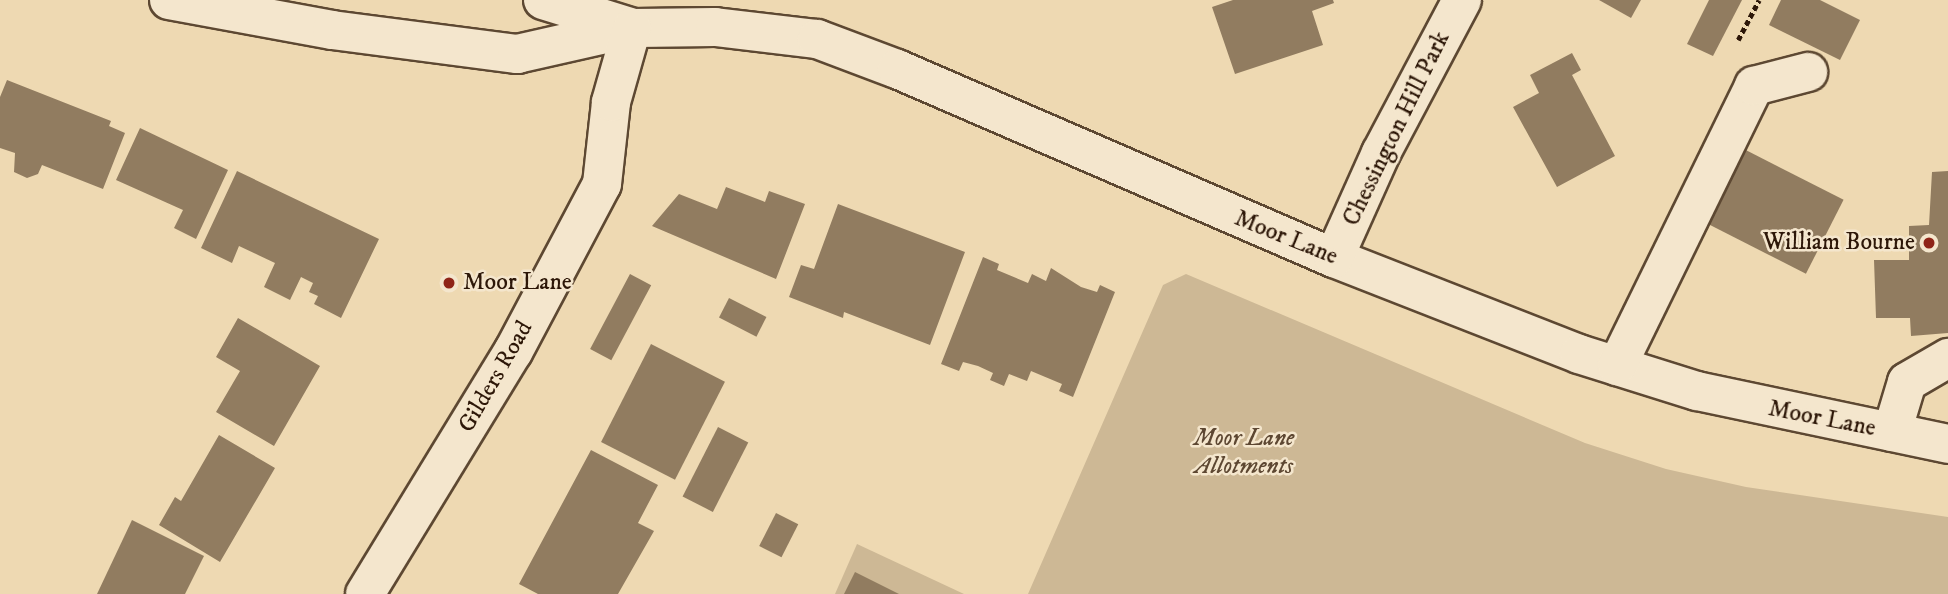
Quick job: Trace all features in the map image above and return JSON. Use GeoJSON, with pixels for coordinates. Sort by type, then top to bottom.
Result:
{"type":"FeatureCollection","features":[{"type":"Feature","properties":{"kind":"street","name":"Moor Lane"},"geometry":{"type":"LineString","coordinates":[[169,0],[332,30],[517,54],[632,28],[715,27],[817,39],[897,69],[1334,258],[1617,366],[1711,394],[1948,444]]}},
{"type":"Feature","properties":{"kind":"street","name":"Moor Lane"},"geometry":{"type":"LineString","coordinates":[[543,0],[632,28]]}},
{"type":"Feature","properties":{"kind":"street","name":"Chessington Hill Park"},"geometry":{"type":"LineString","coordinates":[[1334,258],[1381,153],[1462,0]]}},
{"type":"Feature","properties":{"kind":"street","name":"Gilders Road"},"geometry":{"type":"LineString","coordinates":[[365,594],[513,352],[602,184],[611,102],[632,28]]}},
{"type":"Feature","properties":{"kind":"street"},"geometry":{"type":"LineString","coordinates":[[1617,366],[1754,86],[1808,72]]}},
{"type":"Feature","properties":{"kind":"street"},"geometry":{"type":"LineString","coordinates":[[1892,432],[1907,382],[1948,358]]}},
{"type":"Feature","properties":{"kind":"green space","name":"Moor Lane Allotments"},"geometry":{"type":"Polygon","coordinates":[[[1186,274],[1585,443],[1666,469],[1746,487],[1948,517],[1948,594],[1028,594],[1163,285],[1186,274]]]}},
{"type":"Feature","properties":{"kind":"green space"},"geometry":{"type":"Polygon","coordinates":[[[857,544],[964,594],[835,594],[857,544]]]}},
{"type":"Feature","properties":{"kind":"building"},"geometry":{"type":"Polygon","coordinates":[[[1233,0],[1333,0],[1334,3],[1312,11],[1323,45],[1235,74],[1212,7],[1233,0]]]}},
{"type":"Feature","properties":{"kind":"building"},"geometry":{"type":"Polygon","coordinates":[[[1599,0],[1641,0],[1631,18],[1599,0]]]}},
{"type":"Feature","properties":{"kind":"building"},"geometry":{"type":"Polygon","coordinates":[[[1709,0],[1742,0],[1713,56],[1687,44],[1709,0]]]}},
{"type":"Feature","properties":{"kind":"building"},"geometry":{"type":"Polygon","coordinates":[[[1781,0],[1820,0],[1860,20],[1840,60],[1769,25],[1781,0]]]}},
{"type":"Feature","properties":{"kind":"building"},"geometry":{"type":"Polygon","coordinates":[[[1572,53],[1581,70],[1572,75],[1615,156],[1557,187],[1513,107],[1539,93],[1530,75],[1572,53]]]}},
{"type":"Feature","properties":{"kind":"building"},"geometry":{"type":"Polygon","coordinates":[[[7,80],[111,121],[109,126],[125,133],[103,189],[42,165],[38,174],[27,178],[14,172],[15,153],[0,148],[0,97],[7,80]]]}},
{"type":"Feature","properties":{"kind":"building"},"geometry":{"type":"Polygon","coordinates":[[[140,128],[228,170],[196,239],[174,228],[183,210],[116,180],[140,128]]]}},
{"type":"Feature","properties":{"kind":"building"},"geometry":{"type":"Polygon","coordinates":[[[1734,144],[1844,200],[1806,274],[1696,218],[1734,144]]]}},
{"type":"Feature","properties":{"kind":"building"},"geometry":{"type":"Polygon","coordinates":[[[237,171],[379,239],[341,318],[314,304],[318,296],[309,292],[313,283],[301,277],[290,300],[264,287],[275,263],[239,246],[232,263],[201,248],[237,171]]]}},
{"type":"Feature","properties":{"kind":"building","name":"William Bourne"},"geometry":{"type":"Polygon","coordinates":[[[1948,171],[1948,333],[1911,336],[1910,318],[1876,318],[1874,260],[1909,260],[1909,226],[1929,225],[1932,172],[1948,171]]]}},
{"type":"Feature","properties":{"kind":"building"},"geometry":{"type":"Polygon","coordinates":[[[726,187],[765,202],[769,191],[805,204],[776,279],[652,226],[679,194],[717,209],[726,187]]]}},
{"type":"Feature","properties":{"kind":"building"},"geometry":{"type":"Polygon","coordinates":[[[838,204],[965,252],[930,345],[844,312],[843,318],[789,297],[801,265],[814,269],[838,204]]]}},
{"type":"Feature","properties":{"kind":"building"},"geometry":{"type":"Polygon","coordinates":[[[983,257],[999,264],[997,270],[1028,283],[1032,274],[1046,281],[1051,268],[1081,287],[1097,292],[1100,285],[1115,292],[1073,397],[1059,391],[1062,384],[1031,371],[1027,381],[1009,374],[1004,386],[990,380],[993,373],[978,366],[963,362],[959,371],[941,364],[983,257]]]}},
{"type":"Feature","properties":{"kind":"building"},"geometry":{"type":"Polygon","coordinates":[[[630,274],[651,285],[611,360],[590,349],[630,274]]]}},
{"type":"Feature","properties":{"kind":"building"},"geometry":{"type":"Polygon","coordinates":[[[729,298],[766,317],[756,337],[719,318],[729,298]]]}},
{"type":"Feature","properties":{"kind":"building"},"geometry":{"type":"Polygon","coordinates":[[[238,318],[320,366],[274,446],[216,412],[240,371],[216,357],[238,318]]]}},
{"type":"Feature","properties":{"kind":"building"},"geometry":{"type":"Polygon","coordinates":[[[651,344],[725,382],[675,480],[601,442],[651,344]]]}},
{"type":"Feature","properties":{"kind":"building"},"geometry":{"type":"Polygon","coordinates":[[[718,427],[748,442],[713,512],[683,496],[718,427]]]}},
{"type":"Feature","properties":{"kind":"building"},"geometry":{"type":"Polygon","coordinates":[[[219,435],[275,468],[220,562],[159,525],[175,497],[181,501],[219,435]]]}},
{"type":"Feature","properties":{"kind":"building"},"geometry":{"type":"Polygon","coordinates":[[[591,450],[658,485],[638,523],[654,531],[618,594],[538,594],[519,584],[591,450]]]}},
{"type":"Feature","properties":{"kind":"building"},"geometry":{"type":"Polygon","coordinates":[[[776,513],[798,524],[781,557],[759,546],[776,513]]]}},
{"type":"Feature","properties":{"kind":"building"},"geometry":{"type":"Polygon","coordinates":[[[132,520],[204,556],[185,594],[97,594],[132,520]]]}},
{"type":"Feature","properties":{"kind":"building"},"geometry":{"type":"Polygon","coordinates":[[[855,572],[899,594],[844,594],[855,572]]]}},
{"type":"Feature","properties":{"kind":"place","name":"William Bourne"},"geometry":{"type":"Point","coordinates":[1929,243]}},
{"type":"Feature","properties":{"kind":"place","name":"Moor Lane"},"geometry":{"type":"Point","coordinates":[449,283]}}]}
